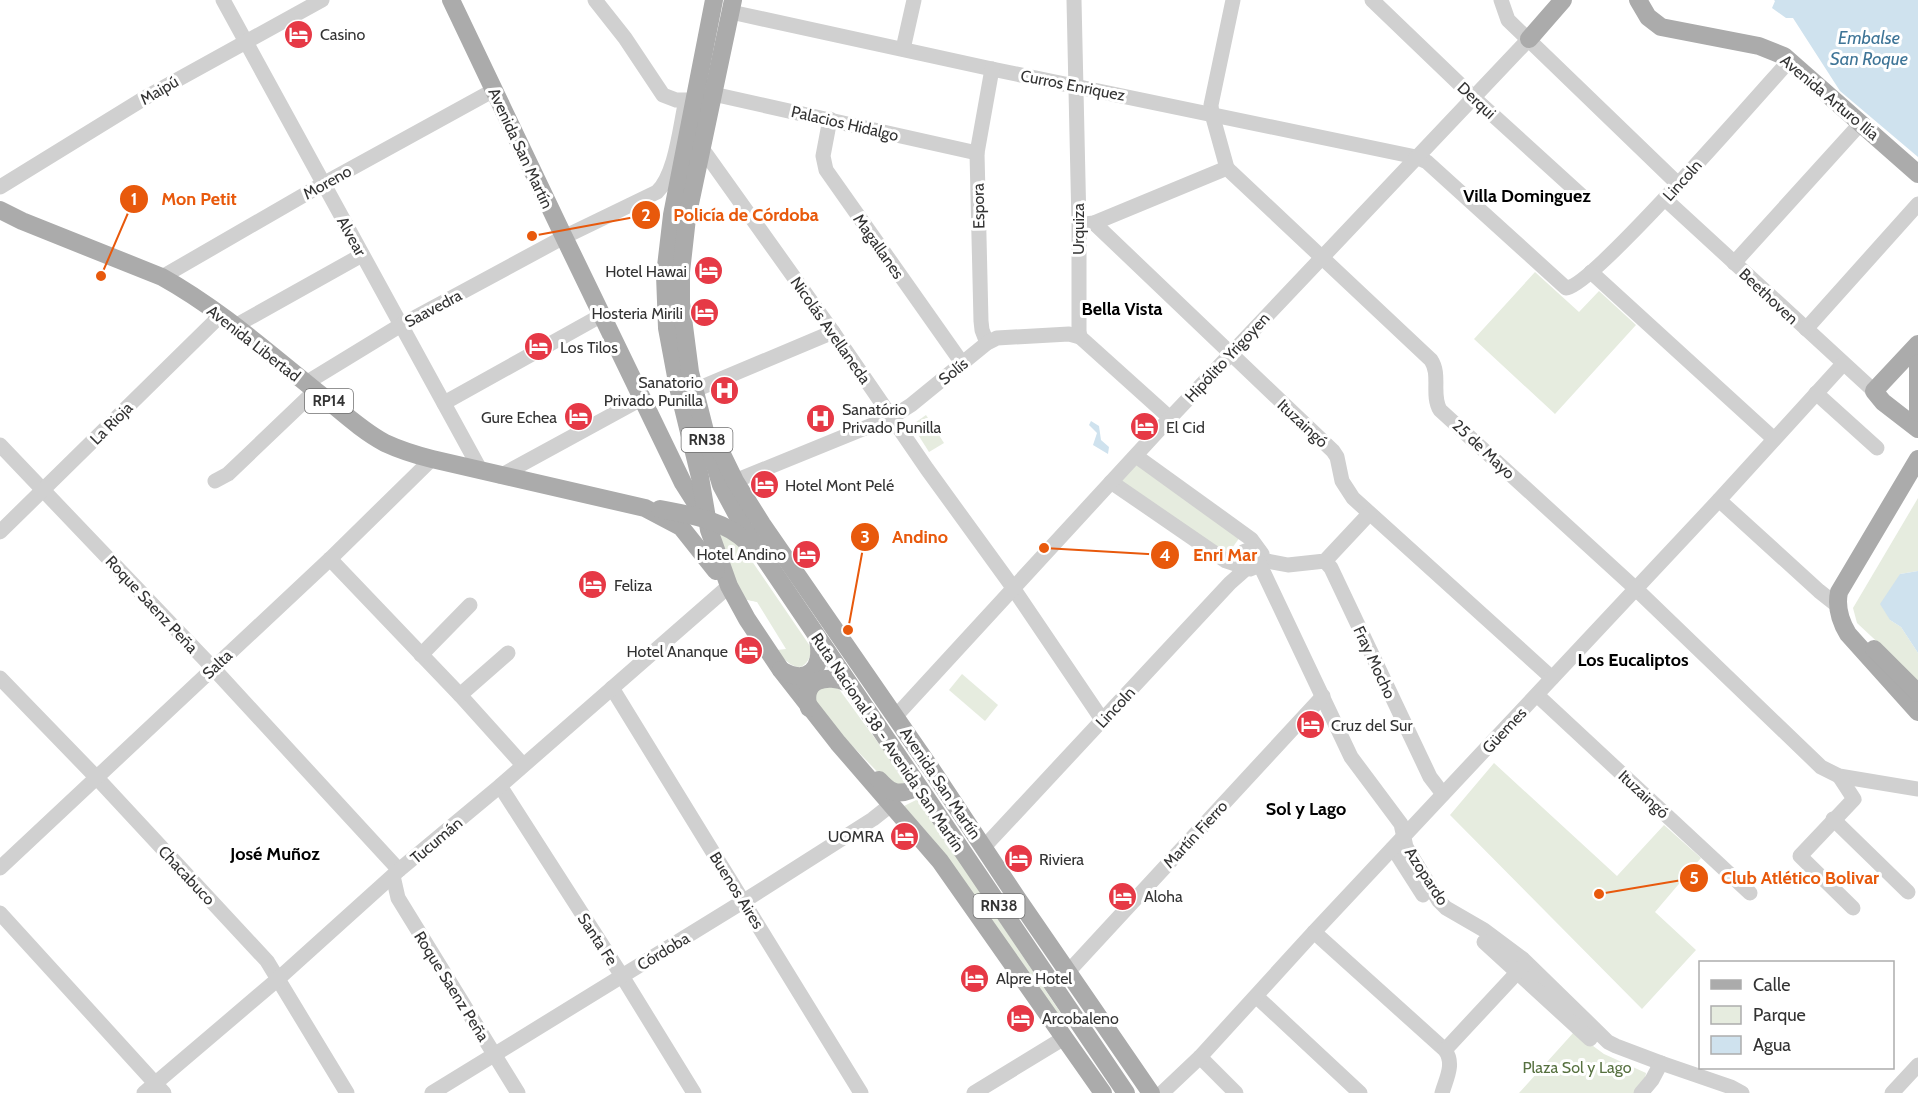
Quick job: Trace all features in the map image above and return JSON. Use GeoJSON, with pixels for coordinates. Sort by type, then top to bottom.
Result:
{"type":"FeatureCollection","features":[{"type":"Feature","properties":{"kind":"main road","name":"Avenida San Martín"},"geometry":{"type":"LineString","coordinates":[[451,0],[683,483],[707,519]]}},
{"type":"Feature","properties":{"kind":"main road","name":"RN38"},"geometry":{"type":"LineString","coordinates":[[692,396],[667,328],[665,275],[673,207],[714,0]]}},
{"type":"Feature","properties":{"kind":"main road","name":"Hipólito Yrigoyen"},"geometry":{"type":"LineString","coordinates":[[1529,39],[1563,0]]}},
{"type":"Feature","properties":{"kind":"main road","name":"Avenida Arturo Ilía"},"geometry":{"type":"LineString","coordinates":[[1638,0],[1648,17],[1661,27],[1759,46],[1790,60],[1918,174]]}},
{"type":"Feature","properties":{"kind":"main road","name":"RN38"},"geometry":{"type":"LineString","coordinates":[[692,396],[683,329],[681,272],[687,218],[729,4]]}},
{"type":"Feature","properties":{"kind":"main road"},"geometry":{"type":"LineString","coordinates":[[686,100],[701,42],[706,38]]}},
{"type":"Feature","properties":{"kind":"main road"},"geometry":{"type":"LineString","coordinates":[[702,60],[705,86],[696,130],[702,147]]}},
{"type":"Feature","properties":{"kind":"main road","name":"Avenida Libertad"},"geometry":{"type":"LineString","coordinates":[[0,210],[162,277],[182,288],[221,315],[357,424],[398,449],[500,476],[707,519]]}},
{"type":"Feature","properties":{"kind":"main road"},"geometry":{"type":"LineString","coordinates":[[1918,344],[1874,391],[1883,402],[1918,429]]}},
{"type":"Feature","properties":{"kind":"main road"},"geometry":{"type":"LineString","coordinates":[[1918,363],[1918,412]]}},
{"type":"Feature","properties":{"kind":"main road"},"geometry":{"type":"LineString","coordinates":[[1889,375],[1904,378],[1917,388]]}},
{"type":"Feature","properties":{"kind":"main road","name":"Avenida San Martín"},"geometry":{"type":"LineString","coordinates":[[692,396],[735,481],[792,583],[850,653],[896,717],[1151,1093]]}},
{"type":"Feature","properties":{"kind":"main road"},"geometry":{"type":"LineString","coordinates":[[657,427],[677,422],[692,396]]}},
{"type":"Feature","properties":{"kind":"main road","name":"Ruta Nacional 38 - Avenida San Martín"},"geometry":{"type":"LineString","coordinates":[[692,396],[700,477],[712,540],[729,586],[747,619],[809,708],[940,861],[1103,1093]]}},
{"type":"Feature","properties":{"kind":"main road","name":"Ruta Nacional 38 - Avenida San Martín"},"geometry":{"type":"LineString","coordinates":[[692,396],[721,485],[744,528],[768,563],[792,583],[818,638],[914,788],[956,841],[1126,1093]]}},
{"type":"Feature","properties":{"kind":"main road"},"geometry":{"type":"LineString","coordinates":[[1918,459],[1839,592],[1838,606],[1840,620],[1848,634],[1918,712]]}},
{"type":"Feature","properties":{"kind":"main road"},"geometry":{"type":"LineString","coordinates":[[652,508],[672,507],[682,496],[683,483]]}},
{"type":"Feature","properties":{"kind":"main road","name":"Avenida Libertad"},"geometry":{"type":"LineString","coordinates":[[652,508],[681,527],[729,586]]}},
{"type":"Feature","properties":{"kind":"main road","name":"RP14"},"geometry":{"type":"LineString","coordinates":[[707,519],[727,527],[742,537],[768,563]]}},
{"type":"Feature","properties":{"kind":"main road"},"geometry":{"type":"LineString","coordinates":[[1838,606],[1867,642],[1918,693]]}},
{"type":"Feature","properties":{"kind":"main road"},"geometry":{"type":"LineString","coordinates":[[781,670],[795,676],[806,675],[815,669],[820,657],[818,638]]}},
{"type":"Feature","properties":{"kind":"main road"},"geometry":{"type":"LineString","coordinates":[[836,664],[850,653]]}},
{"type":"Feature","properties":{"kind":"main road"},"geometry":{"type":"LineString","coordinates":[[809,708],[807,694],[817,681],[833,678],[848,683]]}},
{"type":"Feature","properties":{"kind":"main road"},"geometry":{"type":"LineString","coordinates":[[838,743],[859,757],[892,792],[902,794],[914,788]]}},
{"type":"Feature","properties":{"kind":"main road"},"geometry":{"type":"LineString","coordinates":[[892,804],[934,773]]}},
{"type":"Feature","properties":{"kind":"main road"},"geometry":{"type":"LineString","coordinates":[[956,841],[985,848],[984,883]]}},
{"type":"Feature","properties":{"kind":"main road"},"geometry":{"type":"LineString","coordinates":[[1033,957],[1063,964]]}},
{"type":"Feature","properties":{"kind":"main road"},"geometry":{"type":"LineString","coordinates":[[1064,1038],[1099,1016]]}},
{"type":"Feature","properties":{"kind":"street","name":"Alvear"},"geometry":{"type":"LineString","coordinates":[[223,0],[481,471]]}},
{"type":"Feature","properties":{"kind":"street","name":"Maipú"},"geometry":{"type":"LineString","coordinates":[[0,187],[148,96],[322,0]]}},
{"type":"Feature","properties":{"kind":"street"},"geometry":{"type":"LineString","coordinates":[[595,0],[625,38],[663,95],[676,100],[686,100]]}},
{"type":"Feature","properties":{"kind":"street"},"geometry":{"type":"LineString","coordinates":[[903,49],[914,0]]}},
{"type":"Feature","properties":{"kind":"street","name":"Urquiza"},"geometry":{"type":"LineString","coordinates":[[1074,0],[1086,224],[1077,324],[1080,337]]}},
{"type":"Feature","properties":{"kind":"street"},"geometry":{"type":"LineString","coordinates":[[1086,224],[1227,168],[1211,105],[1233,0]]}},
{"type":"Feature","properties":{"kind":"street","name":"Derqui"},"geometry":{"type":"LineString","coordinates":[[1372,0],[1473,97],[1583,197]]}},
{"type":"Feature","properties":{"kind":"street"},"geometry":{"type":"LineString","coordinates":[[1501,0],[1508,20],[1678,184]]}},
{"type":"Feature","properties":{"kind":"street","name":"Curros Enriquez"},"geometry":{"type":"LineString","coordinates":[[729,4],[903,49],[992,69],[1416,157]]}},
{"type":"Feature","properties":{"kind":"street","name":"Hipólito Yrigoyen"},"geometry":{"type":"LineString","coordinates":[[896,717],[1320,257],[1529,39]]}},
{"type":"Feature","properties":{"kind":"street","name":"Lincoln"},"geometry":{"type":"LineString","coordinates":[[1416,157],[1427,162],[1566,288],[1574,286],[1665,200],[1790,60]]}},
{"type":"Feature","properties":{"kind":"street","name":"Espora"},"geometry":{"type":"LineString","coordinates":[[987,343],[981,321],[977,153],[992,69]]}},
{"type":"Feature","properties":{"kind":"street","name":"Moreno"},"geometry":{"type":"LineString","coordinates":[[162,277],[323,184],[494,90]]}},
{"type":"Feature","properties":{"kind":"street","name":"Palacios Hidalgo"},"geometry":{"type":"LineString","coordinates":[[713,94],[977,153]]}},
{"type":"Feature","properties":{"kind":"street","name":"Saavedra"},"geometry":{"type":"LineString","coordinates":[[215,481],[228,474],[311,387],[401,325],[564,237],[657,192],[664,186],[672,166],[686,100]]}},
{"type":"Feature","properties":{"kind":"street","name":"Magallanes"},"geometry":{"type":"LineString","coordinates":[[830,119],[823,156],[826,170],[962,363]]}},
{"type":"Feature","properties":{"kind":"street"},"geometry":{"type":"LineString","coordinates":[[1734,263],[1861,123]]}},
{"type":"Feature","properties":{"kind":"street","name":"Nicolás Avellaneda"},"geometry":{"type":"LineString","coordinates":[[702,147],[1013,590],[1102,721]]}},
{"type":"Feature","properties":{"kind":"street","name":"25 de Mayo"},"geometry":{"type":"LineString","coordinates":[[1227,168],[1431,360],[1435,366],[1436,397],[1440,410],[1636,589],[1821,766],[1839,776],[1918,789]]}},
{"type":"Feature","properties":{"kind":"street","name":"Beethoven"},"geometry":{"type":"LineString","coordinates":[[1665,200],[1874,391]]}},
{"type":"Feature","properties":{"kind":"street"},"geometry":{"type":"LineString","coordinates":[[1806,329],[1918,204]]}},
{"type":"Feature","properties":{"kind":"street","name":"Ituzaingó"},"geometry":{"type":"LineString","coordinates":[[1086,224],[1333,451],[1337,457],[1344,486],[1369,514],[1552,678]]}},
{"type":"Feature","properties":{"kind":"street"},"geometry":{"type":"LineString","coordinates":[[235,326],[362,255]]}},
{"type":"Feature","properties":{"kind":"street"},"geometry":{"type":"LineString","coordinates":[[1591,272],[1774,439]]}},
{"type":"Feature","properties":{"kind":"street","name":"La Rioja"},"geometry":{"type":"LineString","coordinates":[[0,532],[221,315]]}},
{"type":"Feature","properties":{"kind":"street"},"geometry":{"type":"LineString","coordinates":[[444,403],[602,315]]}},
{"type":"Feature","properties":{"kind":"street"},"geometry":{"type":"LineString","coordinates":[[692,396],[833,332]]}},
{"type":"Feature","properties":{"kind":"street","name":"Solís"},"geometry":{"type":"LineString","coordinates":[[735,481],[892,417],[911,405],[987,343],[1004,337],[1069,334],[1080,337]]}},
{"type":"Feature","properties":{"kind":"street"},"geometry":{"type":"LineString","coordinates":[[1080,337],[1170,418]]}},
{"type":"Feature","properties":{"kind":"street","name":"Güemes"},"geometry":{"type":"LineString","coordinates":[[1162,1093],[1257,997],[1314,932],[1719,500],[1843,364]]}},
{"type":"Feature","properties":{"kind":"street"},"geometry":{"type":"LineString","coordinates":[[1816,393],[1877,448]]}},
{"type":"Feature","properties":{"kind":"street"},"geometry":{"type":"LineString","coordinates":[[500,476],[643,398]]}},
{"type":"Feature","properties":{"kind":"street","name":"Roque Saenz Peña"},"geometry":{"type":"LineString","coordinates":[[0,445],[213,668],[396,873],[398,898],[518,1093]]}},
{"type":"Feature","properties":{"kind":"street","name":"Azopardo"},"geometry":{"type":"LineString","coordinates":[[1136,456],[1251,540],[1254,562],[1323,696],[1351,757],[1401,824],[1406,847],[1439,901],[1446,908],[1484,930],[1522,967],[1608,1042],[1659,1068],[1720,1093]]}},
{"type":"Feature","properties":{"kind":"street","name":"Salta"},"geometry":{"type":"LineString","coordinates":[[0,868],[330,559],[432,459]]}},
{"type":"Feature","properties":{"kind":"street"},"geometry":{"type":"LineString","coordinates":[[1111,482],[1234,565],[1254,562],[1288,565],[1325,561],[1369,514]]}},
{"type":"Feature","properties":{"kind":"street"},"geometry":{"type":"LineString","coordinates":[[1719,500],[1838,606]]}},
{"type":"Feature","properties":{"kind":"street"},"geometry":{"type":"LineString","coordinates":[[330,559],[460,695],[523,765]]}},
{"type":"Feature","properties":{"kind":"street","name":"Fray Mocho"},"geometry":{"type":"LineString","coordinates":[[1325,561],[1331,568],[1430,777],[1443,794]]}},
{"type":"Feature","properties":{"kind":"street","name":"Lincoln"},"geometry":{"type":"LineString","coordinates":[[985,848],[1230,583],[1254,562]]}},
{"type":"Feature","properties":{"kind":"street","name":"Tucumán"},"geometry":{"type":"LineString","coordinates":[[155,1090],[396,873],[500,786],[729,586]]}},
{"type":"Feature","properties":{"kind":"street"},"geometry":{"type":"LineString","coordinates":[[421,655],[470,605]]}},
{"type":"Feature","properties":{"kind":"street"},"geometry":{"type":"LineString","coordinates":[[460,695],[508,653]]}},
{"type":"Feature","properties":{"kind":"street","name":"Chacabuco"},"geometry":{"type":"LineString","coordinates":[[0,678],[97,778],[267,961],[347,1093]]}},
{"type":"Feature","properties":{"kind":"street","name":"Buenos Aires"},"geometry":{"type":"LineString","coordinates":[[612,688],[861,1093]]}},
{"type":"Feature","properties":{"kind":"street","name":"Ituzaingó"},"geometry":{"type":"LineString","coordinates":[[1537,695],[1750,893]]}},
{"type":"Feature","properties":{"kind":"street","name":"Martín Fierro"},"geometry":{"type":"LineString","coordinates":[[1063,964],[1323,696]]}},
{"type":"Feature","properties":{"kind":"street"},"geometry":{"type":"LineString","coordinates":[[1839,776],[1854,799],[1800,856],[1853,908]]}},
{"type":"Feature","properties":{"kind":"street","name":"Santa Fe"},"geometry":{"type":"LineString","coordinates":[[500,786],[694,1093]]}},
{"type":"Feature","properties":{"kind":"street","name":"Córdoba"},"geometry":{"type":"LineString","coordinates":[[432,1093],[744,901],[873,819],[892,804]]}},
{"type":"Feature","properties":{"kind":"street"},"geometry":{"type":"LineString","coordinates":[[1833,819],[1908,892]]}},
{"type":"Feature","properties":{"kind":"street","name":"Azopardo"},"geometry":{"type":"LineString","coordinates":[[1393,848],[1431,906],[1445,918],[1522,967]]}},
{"type":"Feature","properties":{"kind":"street"},"geometry":{"type":"LineString","coordinates":[[0,913],[155,1090]]}},
{"type":"Feature","properties":{"kind":"street"},"geometry":{"type":"LineString","coordinates":[[1314,932],[1445,1050],[1450,1063],[1442,1093]]}},
{"type":"Feature","properties":{"kind":"street"},"geometry":{"type":"LineString","coordinates":[[1445,1050],[1522,967]]}},
{"type":"Feature","properties":{"kind":"street"},"geometry":{"type":"LineString","coordinates":[[1257,997],[1360,1093]]}},
{"type":"Feature","properties":{"kind":"street"},"geometry":{"type":"LineString","coordinates":[[974,1093],[1064,1038]]}},
{"type":"Feature","properties":{"kind":"street"},"geometry":{"type":"LineString","coordinates":[[1200,1057],[1236,1093]]}},
{"type":"Feature","properties":{"kind":"street"},"geometry":{"type":"LineString","coordinates":[[1641,1093],[1659,1068]]}},
{"type":"Feature","properties":{"kind":"street","name":"Azopardo"},"geometry":{"type":"LineString","coordinates":[[1659,1068],[1731,1087],[1742,1093]]}},
{"type":"Feature","properties":{"kind":"street"},"geometry":{"type":"LineString","coordinates":[[1892,1093],[1915,1074]]}},
{"type":"Feature","properties":{"kind":"green space"},"geometry":{"type":"Polygon","coordinates":[[[1535,272],[1579,312],[1599,291],[1636,325],[1555,414],[1474,339],[1535,272]]]}},
{"type":"Feature","properties":{"kind":"green space"},"geometry":{"type":"Polygon","coordinates":[[[926,415],[944,443],[929,452],[912,425],[926,415]]]}},
{"type":"Feature","properties":{"kind":"green space"},"geometry":{"type":"Polygon","coordinates":[[[1136,456],[1240,537],[1225,558],[1111,482],[1136,456]]]}},
{"type":"Feature","properties":{"kind":"green space"},"geometry":{"type":"Polygon","coordinates":[[[1918,498],[1918,571],[1900,574],[1890,620],[1901,627],[1918,653],[1918,683],[1857,623],[1853,608],[1918,498]]]}},
{"type":"Feature","properties":{"kind":"green space"},"geometry":{"type":"Polygon","coordinates":[[[719,532],[743,548],[812,649],[806,664],[797,667],[792,665],[777,650],[786,649],[757,602],[747,600],[743,596],[730,569],[719,532]]]}},
{"type":"Feature","properties":{"kind":"green space"},"geometry":{"type":"Polygon","coordinates":[[[962,674],[998,705],[985,721],[949,690],[962,674]]]}},
{"type":"Feature","properties":{"kind":"green space"},"geometry":{"type":"Polygon","coordinates":[[[836,685],[904,778],[904,783],[893,788],[839,732],[812,700],[813,690],[836,685]]]}},
{"type":"Feature","properties":{"kind":"green space"},"geometry":{"type":"Polygon","coordinates":[[[1494,763],[1617,876],[1664,825],[1701,858],[1655,912],[1696,950],[1642,1009],[1450,815],[1494,763]]]}},
{"type":"Feature","properties":{"kind":"green space"},"geometry":{"type":"Polygon","coordinates":[[[918,799],[1068,1024],[1065,1026],[932,838],[904,806],[918,799]]]}},
{"type":"Feature","properties":{"kind":"green space","name":"Plaza Sol y Lago"},"geometry":{"type":"Polygon","coordinates":[[[1574,1032],[1604,1054],[1646,1073],[1645,1079],[1634,1093],[1519,1093],[1574,1032]]]}},
{"type":"Feature","properties":{"kind":"water","name":"Embalse San Roque"},"geometry":{"type":"Polygon","coordinates":[[[1774,0],[1918,0],[1918,157],[1840,91],[1793,18],[1786,18],[1772,8],[1774,0]]]}},
{"type":"Feature","properties":{"kind":"water"},"geometry":{"type":"Polygon","coordinates":[[[1091,421],[1099,426],[1101,440],[1109,447],[1108,454],[1093,445],[1097,433],[1089,425],[1091,421]]]}},
{"type":"Feature","properties":{"kind":"water"},"geometry":{"type":"Polygon","coordinates":[[[1918,571],[1918,653],[1901,627],[1890,620],[1880,604],[1900,574],[1918,571]]]}},
{"type":"Feature","properties":{"kind":"place","name":"Casino"},"geometry":{"type":"Point","coordinates":[299,34]}},
{"type":"Feature","properties":{"kind":"place","name":"Policía de Córdoba"},"geometry":{"type":"Point","coordinates":[532,236]}},
{"type":"Feature","properties":{"kind":"place","name":"Hotel Hawai"},"geometry":{"type":"Point","coordinates":[708,271]}},
{"type":"Feature","properties":{"kind":"place","name":"Mon Petit"},"geometry":{"type":"Point","coordinates":[101,276]}},
{"type":"Feature","properties":{"kind":"place","name":"Hosteria Mirili"},"geometry":{"type":"Point","coordinates":[704,313]}},
{"type":"Feature","properties":{"kind":"place","name":"Los Tilos"},"geometry":{"type":"Point","coordinates":[539,347]}},
{"type":"Feature","properties":{"kind":"place","name":"Sanatorio Privado Punilla"},"geometry":{"type":"Point","coordinates":[724,391]}},
{"type":"Feature","properties":{"kind":"place","name":"Gure Echea"},"geometry":{"type":"Point","coordinates":[578,417]}},
{"type":"Feature","properties":{"kind":"place","name":"Sanatório Privado Punilla"},"geometry":{"type":"Point","coordinates":[821,418]}},
{"type":"Feature","properties":{"kind":"place","name":"El Cid"},"geometry":{"type":"Point","coordinates":[1145,427]}},
{"type":"Feature","properties":{"kind":"place","name":"Hotel Mont Pelé"},"geometry":{"type":"Point","coordinates":[764,485]}},
{"type":"Feature","properties":{"kind":"place","name":"Enri Mar"},"geometry":{"type":"Point","coordinates":[1044,548]}},
{"type":"Feature","properties":{"kind":"place","name":"Hotel Andino"},"geometry":{"type":"Point","coordinates":[807,554]}},
{"type":"Feature","properties":{"kind":"place","name":"Feliza"},"geometry":{"type":"Point","coordinates":[593,585]}},
{"type":"Feature","properties":{"kind":"place","name":"Andino"},"geometry":{"type":"Point","coordinates":[848,630]}},
{"type":"Feature","properties":{"kind":"place","name":"Hotel Ananque"},"geometry":{"type":"Point","coordinates":[749,651]}},
{"type":"Feature","properties":{"kind":"place","name":"Cruz del Sur"},"geometry":{"type":"Point","coordinates":[1310,725]}},
{"type":"Feature","properties":{"kind":"place","name":"UOMRA"},"geometry":{"type":"Point","coordinates":[905,836]}},
{"type":"Feature","properties":{"kind":"place","name":"Riviera"},"geometry":{"type":"Point","coordinates":[1018,859]}},
{"type":"Feature","properties":{"kind":"place","name":"Club Atlético Bolivar"},"geometry":{"type":"Point","coordinates":[1599,894]}},
{"type":"Feature","properties":{"kind":"place","name":"Aloha"},"geometry":{"type":"Point","coordinates":[1123,896]}},
{"type":"Feature","properties":{"kind":"place","name":"Alpre Hotel"},"geometry":{"type":"Point","coordinates":[975,978]}},
{"type":"Feature","properties":{"kind":"place","name":"Arcobaleno"},"geometry":{"type":"Point","coordinates":[1021,1018]}},
{"type":"Feature","properties":{"kind":"district","name":"Villa Dominguez"},"geometry":{"type":"Point","coordinates":[1527,196]}},
{"type":"Feature","properties":{"kind":"district","name":"Bella Vista"},"geometry":{"type":"Point","coordinates":[1122,309]}},
{"type":"Feature","properties":{"kind":"district","name":"Los Eucaliptos"},"geometry":{"type":"Point","coordinates":[1633,660]}},
{"type":"Feature","properties":{"kind":"district","name":"Sol y Lago"},"geometry":{"type":"Point","coordinates":[1306,809]}},
{"type":"Feature","properties":{"kind":"district","name":"José Muñoz"},"geometry":{"type":"Point","coordinates":[275,854]}}]}
